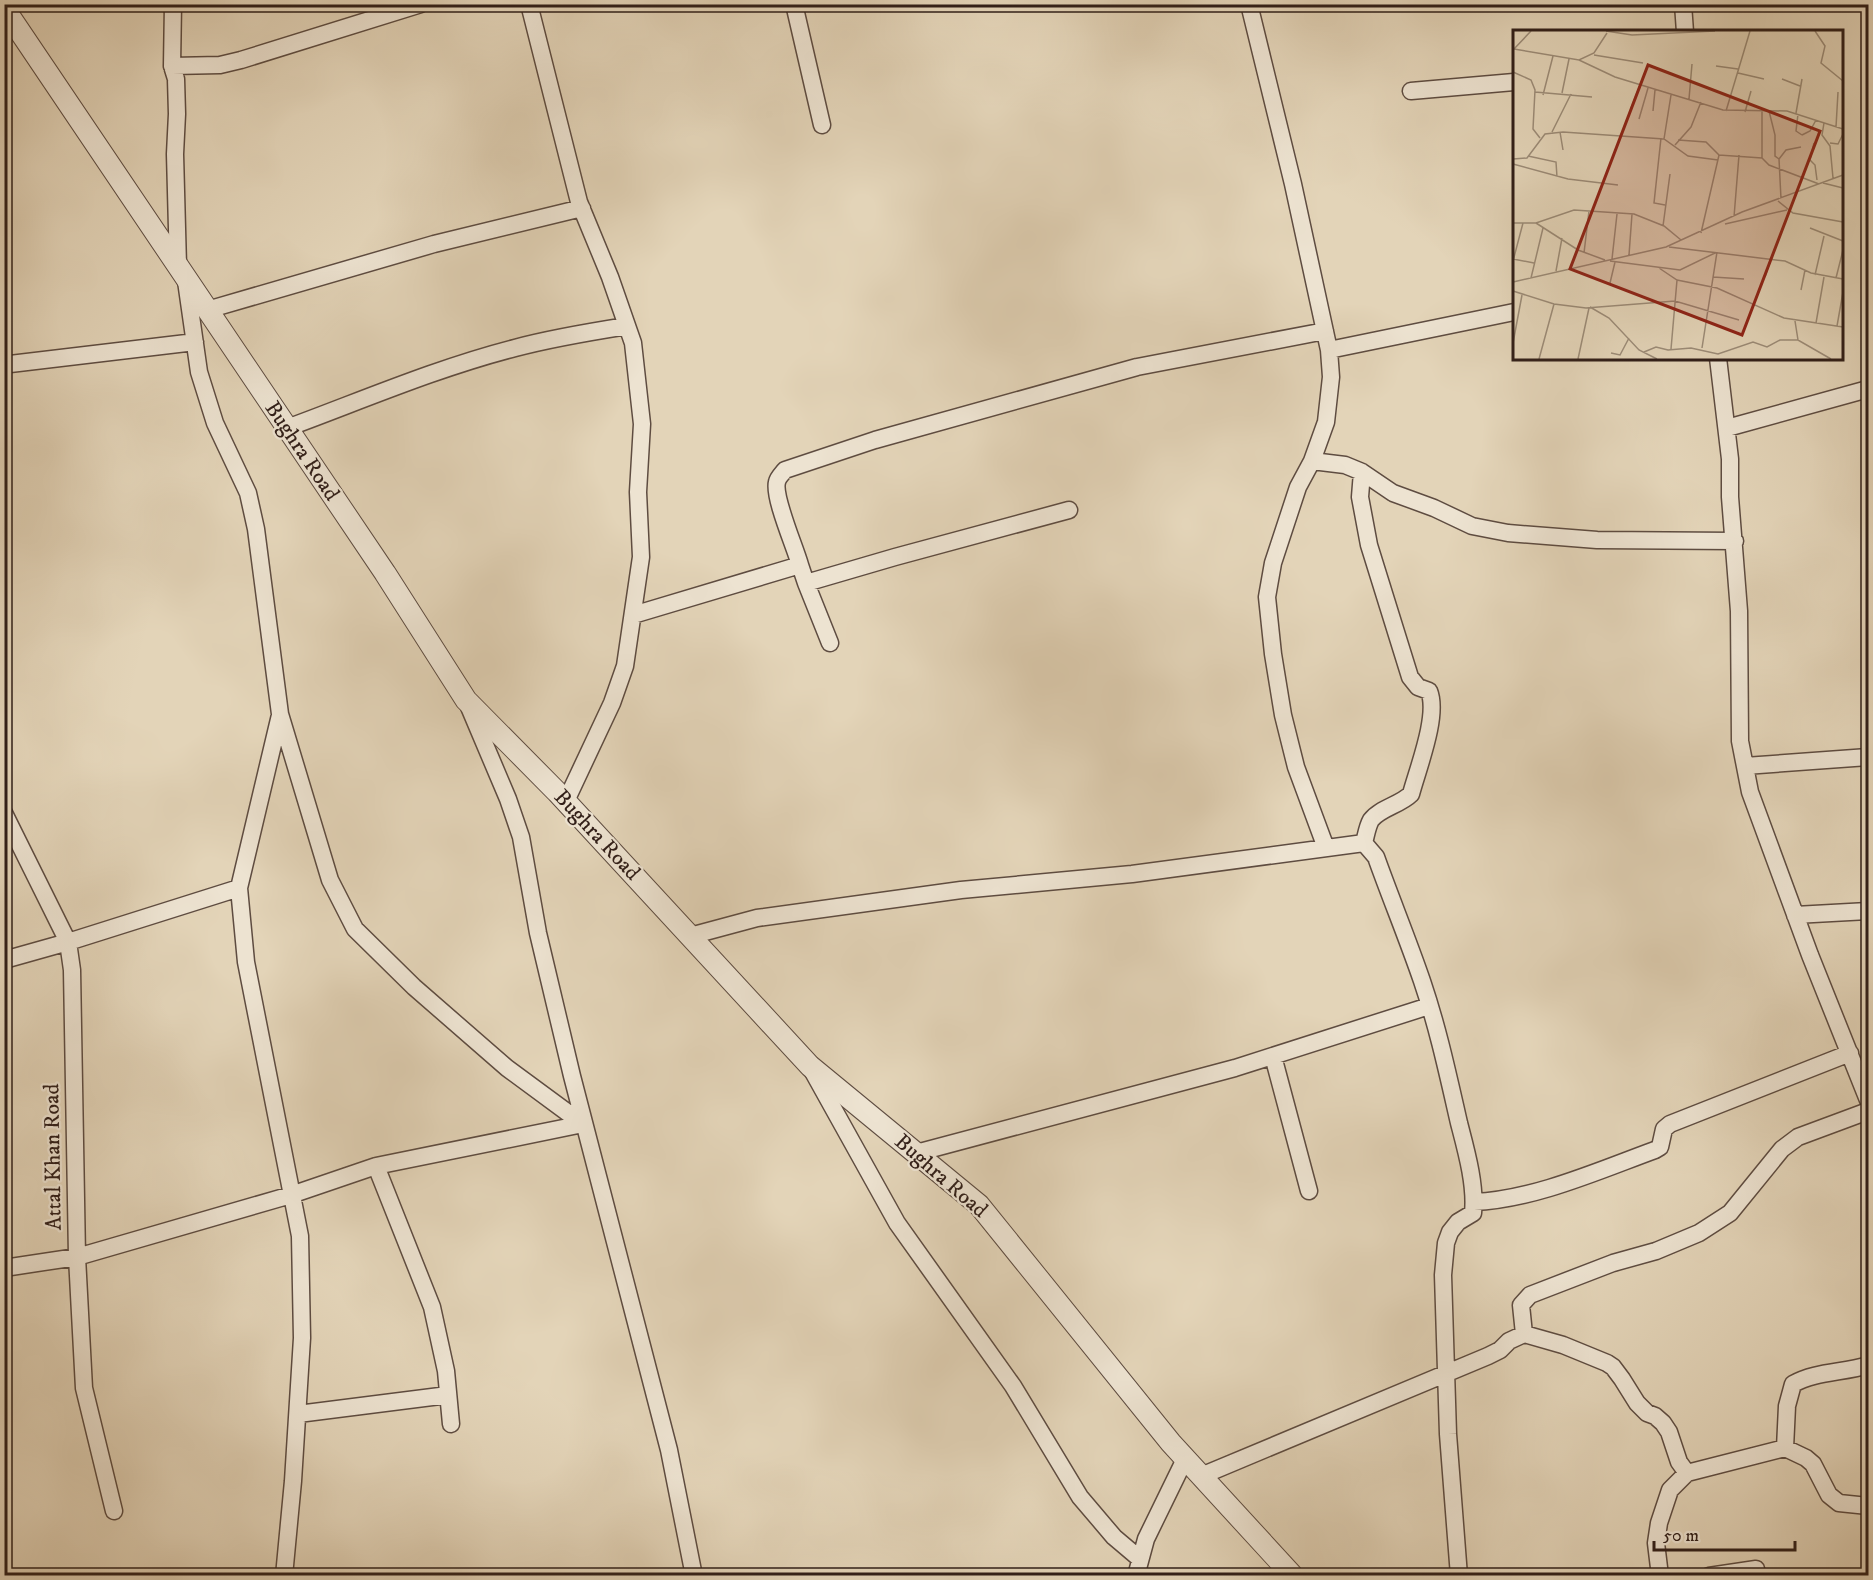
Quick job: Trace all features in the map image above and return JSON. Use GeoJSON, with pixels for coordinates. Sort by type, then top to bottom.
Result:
{"type":"FeatureCollection","features":[{"type":"Feature","properties":{"kind":"street"},"geometry":{"type":"LineString","coordinates":[[173,4],[172,66],[176,79],[175,154],[182,272],[199,372],[215,423],[248,493],[256,530],[280,714],[330,880],[355,929],[414,987],[507,1068],[583,1124]]}},
{"type":"Feature","properties":{"kind":"street"},"geometry":{"type":"LineString","coordinates":[[172,66],[220,65],[241,60],[421,4]]}},
{"type":"Feature","properties":{"kind":"street"},"geometry":{"type":"LineString","coordinates":[[529,4],[582,208],[610,277],[633,343],[642,424],[638,492],[641,557],[625,666],[621,681],[566,801]]}},
{"type":"Feature","properties":{"kind":"street"},"geometry":{"type":"LineString","coordinates":[[794,4],[822,125]]}},
{"type":"Feature","properties":{"kind":"street"},"geometry":{"type":"LineString","coordinates":[[1249,4],[1293,183],[1329,350],[1331,377],[1326,422],[1298,487],[1273,563],[1267,597],[1283,715],[1296,767],[1326,848]]}},
{"type":"Feature","properties":{"kind":"street"},"geometry":{"type":"LineString","coordinates":[[1683,4],[1685,30]]}},
{"type":"Feature","properties":{"kind":"street","name":"Bughra Road"},"geometry":{"type":"LineString","coordinates":[[4,8],[385,573],[466,700],[566,801],[810,1066],[979,1205],[1171,1443],[1293,1575]]}},
{"type":"Feature","properties":{"kind":"street"},"geometry":{"type":"LineString","coordinates":[[1411,91],[1513,82]]}},
{"type":"Feature","properties":{"kind":"street"},"geometry":{"type":"LineString","coordinates":[[207,310],[434,244],[582,208]]}},
{"type":"Feature","properties":{"kind":"street"},"geometry":{"type":"LineString","coordinates":[[1329,350],[1513,312]]}},
{"type":"Feature","properties":{"kind":"street"},"geometry":{"type":"LineString","coordinates":[[287,428],[447,368],[503,351],[568,335],[627,326]]}},
{"type":"Feature","properties":{"kind":"street"},"geometry":{"type":"LineString","coordinates":[[830,644],[800,565],[778,497],[776,483],[785,470],[875,440],[1137,367],[1324,331]]}},
{"type":"Feature","properties":{"kind":"street"},"geometry":{"type":"LineString","coordinates":[[10,364],[195,342]]}},
{"type":"Feature","properties":{"kind":"street"},"geometry":{"type":"LineString","coordinates":[[1718,360],[1727,428],[1735,541],[1740,653],[1740,741],[1749,792],[1869,1100]]}},
{"type":"Feature","properties":{"kind":"street"},"geometry":{"type":"LineString","coordinates":[[1727,428],[1869,389]]}},
{"type":"Feature","properties":{"kind":"street"},"geometry":{"type":"LineString","coordinates":[[1311,461],[1345,465],[1362,472],[1393,493],[1434,508],[1472,526],[1508,533],[1597,540],[1735,541]]}},
{"type":"Feature","properties":{"kind":"street"},"geometry":{"type":"LineString","coordinates":[[1362,472],[1360,497],[1380,584],[1410,677],[1418,687],[1429,691],[1432,703],[1431,720],[1411,794],[1405,800],[1372,819],[1364,843]]}},
{"type":"Feature","properties":{"kind":"street"},"geometry":{"type":"LineString","coordinates":[[807,583],[1069,510]]}},
{"type":"Feature","properties":{"kind":"street"},"geometry":{"type":"LineString","coordinates":[[633,615],[800,565]]}},
{"type":"Feature","properties":{"kind":"street"},"geometry":{"type":"LineString","coordinates":[[466,700],[508,799],[520,837],[538,933],[583,1124],[669,1450],[694,1575]]}},
{"type":"Feature","properties":{"kind":"street"},"geometry":{"type":"LineString","coordinates":[[280,714],[239,888],[246,962],[300,1236],[302,1338],[284,1575]]}},
{"type":"Feature","properties":{"kind":"street"},"geometry":{"type":"LineString","coordinates":[[1745,766],[1869,757]]}},
{"type":"Feature","properties":{"kind":"street","name":"Attal Khan Road"},"geometry":{"type":"LineString","coordinates":[[4,813],[68,942],[72,970],[77,1257],[84,1388],[114,1511]]}},
{"type":"Feature","properties":{"kind":"street"},"geometry":{"type":"LineString","coordinates":[[690,936],[757,918],[961,890],[1132,874],[1364,843]]}},
{"type":"Feature","properties":{"kind":"street"},"geometry":{"type":"LineString","coordinates":[[1364,843],[1376,857],[1422,982],[1443,1053],[1464,1143],[1474,1202],[1473,1213],[1458,1222],[1450,1232],[1446,1243],[1443,1275],[1448,1434],[1459,1575]]}},
{"type":"Feature","properties":{"kind":"street"},"geometry":{"type":"LineString","coordinates":[[4,960],[239,888]]}},
{"type":"Feature","properties":{"kind":"street"},"geometry":{"type":"LineString","coordinates":[[1795,915],[1869,911]]}},
{"type":"Feature","properties":{"kind":"street"},"geometry":{"type":"LineString","coordinates":[[916,1153],[1235,1068],[1429,1006]]}},
{"type":"Feature","properties":{"kind":"street"},"geometry":{"type":"LineString","coordinates":[[1474,1202],[1495,1201],[1557,1185],[1655,1150],[1659,1147],[1664,1129],[1670,1124],[1850,1053]]}},
{"type":"Feature","properties":{"kind":"street"},"geometry":{"type":"LineString","coordinates":[[1273,1056],[1309,1191]]}},
{"type":"Feature","properties":{"kind":"street"},"geometry":{"type":"LineString","coordinates":[[810,1066],[897,1223],[1013,1386],[1080,1497],[1138,1567]]}},
{"type":"Feature","properties":{"kind":"street"},"geometry":{"type":"LineString","coordinates":[[1524,1334],[1521,1305],[1530,1294],[1613,1263],[1656,1251],[1699,1233],[1730,1213],[1782,1149],[1798,1137],[1869,1111]]}},
{"type":"Feature","properties":{"kind":"street"},"geometry":{"type":"LineString","coordinates":[[4,1268],[77,1257],[291,1195],[376,1166],[583,1124]]}},
{"type":"Feature","properties":{"kind":"street"},"geometry":{"type":"LineString","coordinates":[[376,1166],[432,1307],[443,1353],[451,1424]]}},
{"type":"Feature","properties":{"kind":"street"},"geometry":{"type":"LineString","coordinates":[[1201,1476],[1500,1350],[1509,1341],[1524,1334],[1598,1358],[1612,1367],[1637,1403],[1647,1413],[1663,1423],[1669,1432],[1679,1462],[1687,1473]]}},
{"type":"Feature","properties":{"kind":"street"},"geometry":{"type":"LineString","coordinates":[[1785,1449],[1787,1406],[1792,1384],[1812,1376],[1869,1365]]}},
{"type":"Feature","properties":{"kind":"street"},"geometry":{"type":"LineString","coordinates":[[298,1414],[448,1395]]}},
{"type":"Feature","properties":{"kind":"street"},"geometry":{"type":"LineString","coordinates":[[1660,1575],[1656,1543],[1659,1523],[1670,1490],[1687,1473],[1785,1449],[1806,1458],[1813,1464],[1824,1487],[1835,1501],[1869,1506]]}},
{"type":"Feature","properties":{"kind":"street"},"geometry":{"type":"LineString","coordinates":[[1138,1567],[1146,1539],[1185,1459]]}},
{"type":"Feature","properties":{"kind":"street"},"geometry":{"type":"LineString","coordinates":[[1709,1575],[1756,1569]]}}]}
